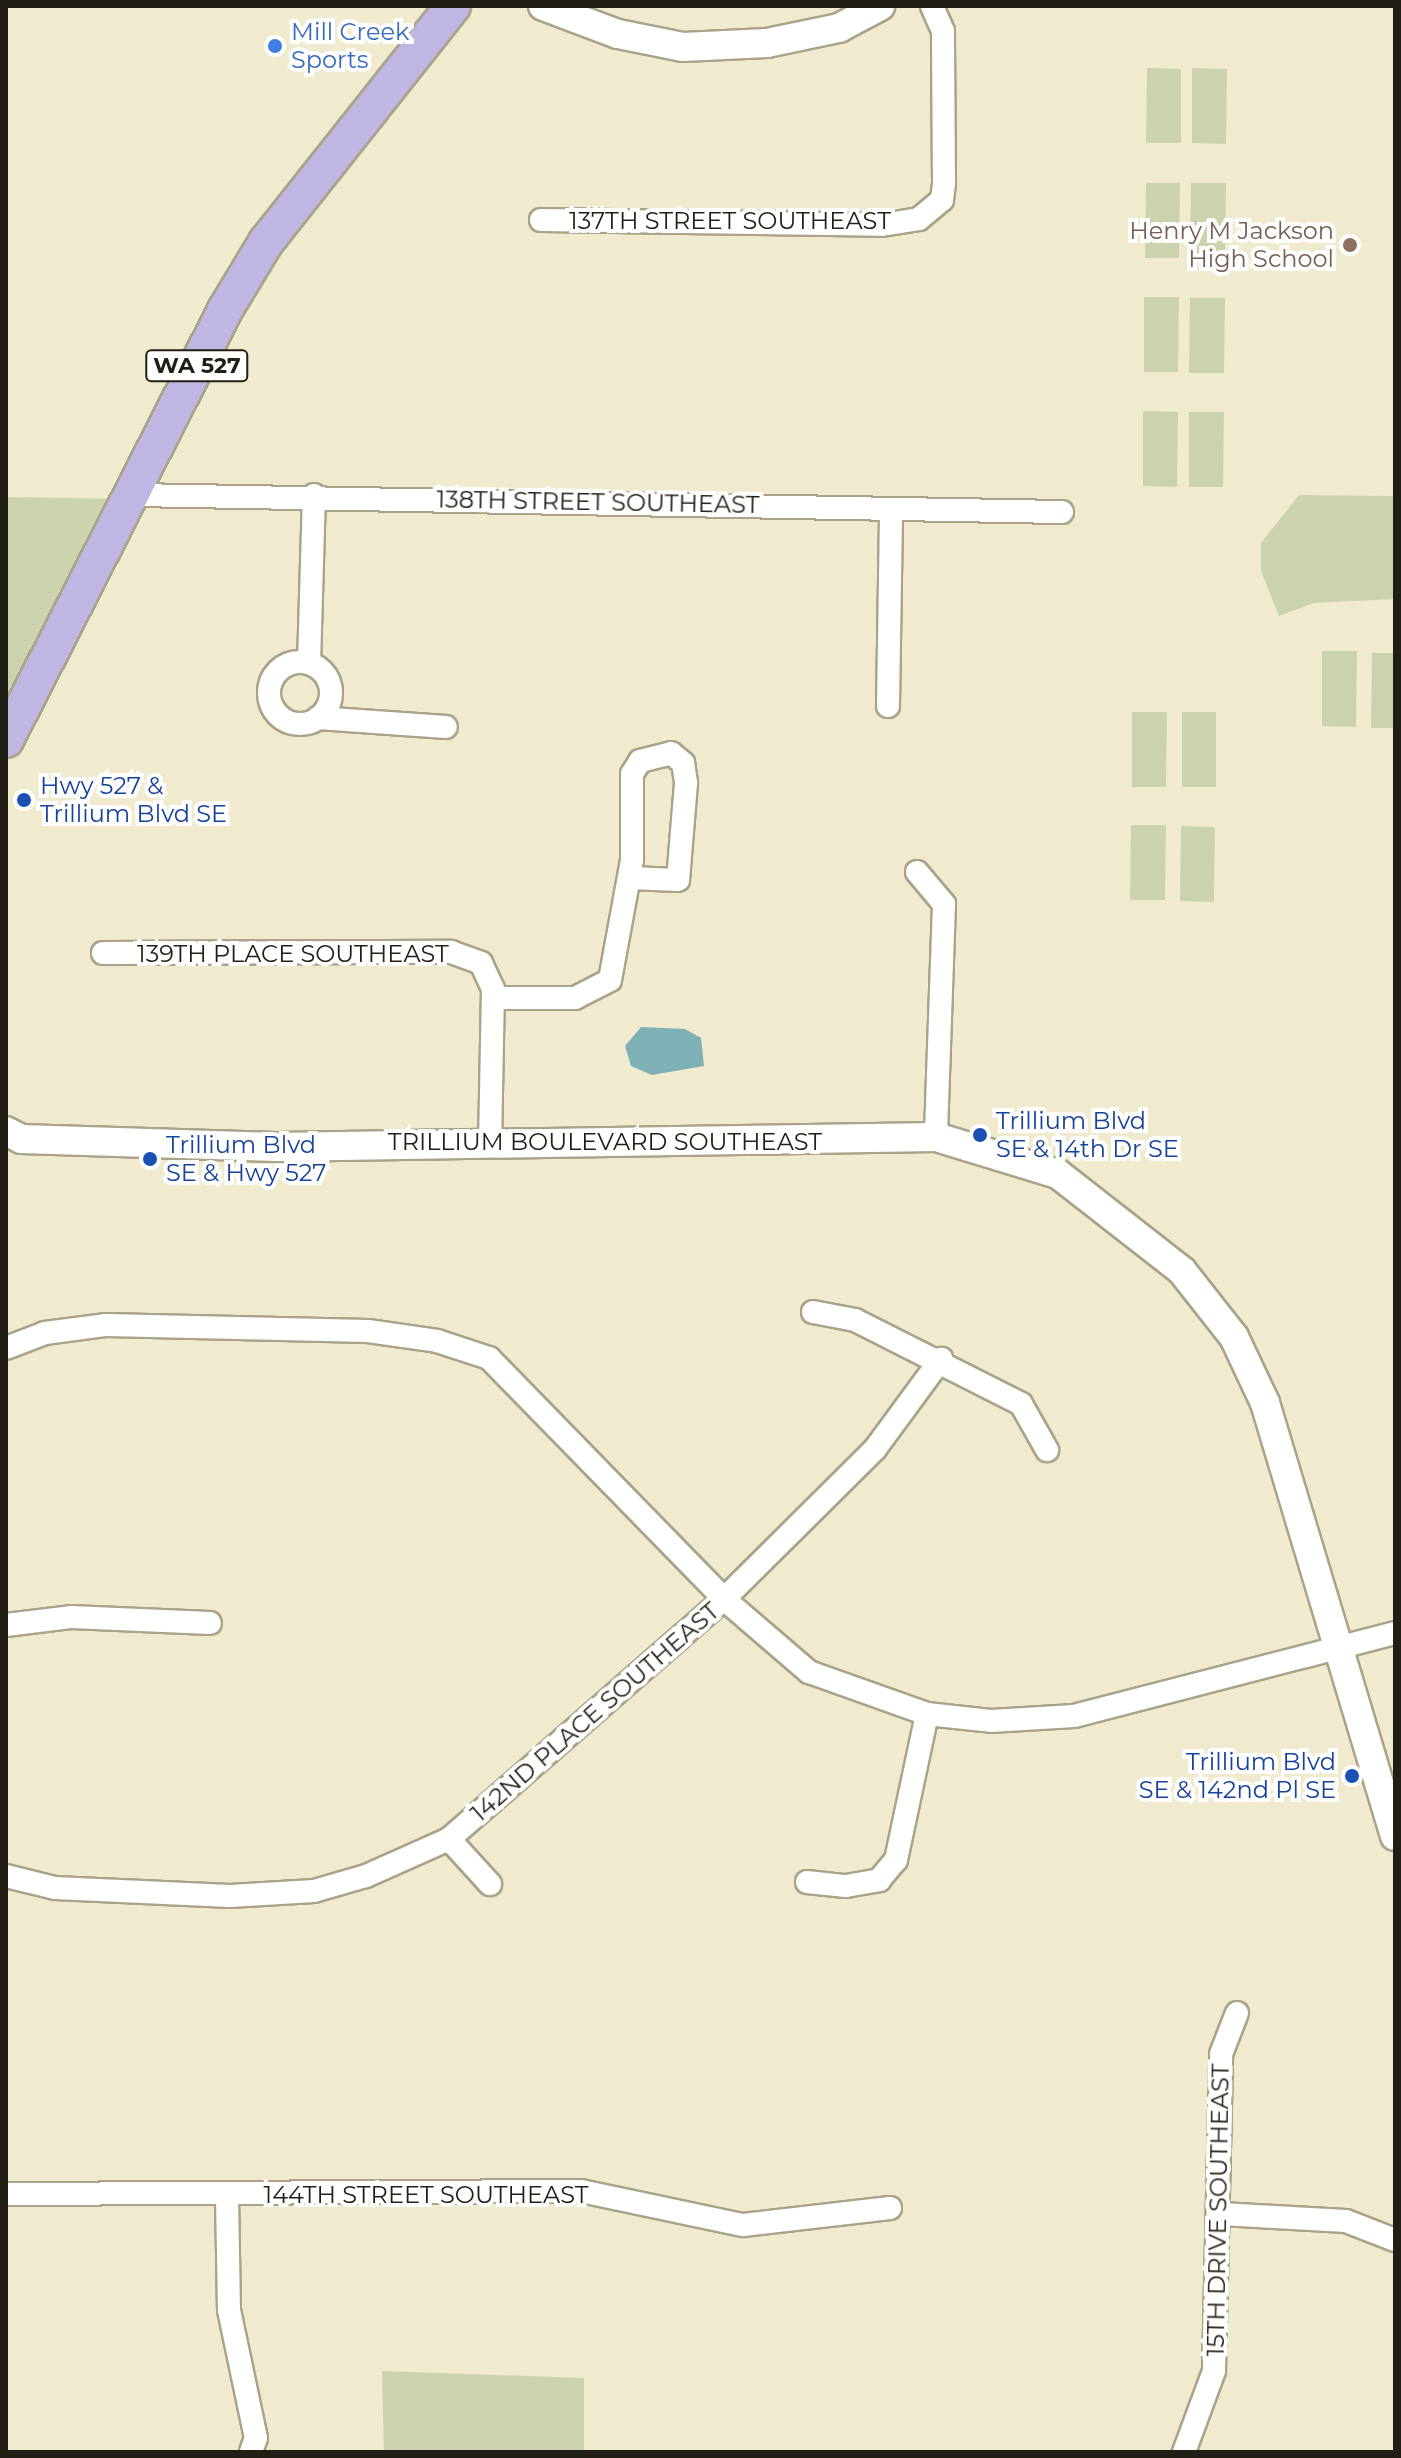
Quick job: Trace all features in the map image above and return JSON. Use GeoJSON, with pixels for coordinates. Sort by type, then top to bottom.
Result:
{"type":"FeatureCollection","features":[{"type":"Feature","properties":{"kind":"main road","name":"WA 527"},"geometry":{"type":"LineString","coordinates":[[6,740],[266,242],[453,6]]}},
{"type":"Feature","properties":{"kind":"street"},"geometry":{"type":"LineString","coordinates":[[543,6],[618,34],[683,47],[782,40],[839,28],[880,6]]}},
{"type":"Feature","properties":{"kind":"street","name":"137TH STREET SOUTHEAST"},"geometry":{"type":"LineString","coordinates":[[541,220],[882,225],[919,219],[942,200],[944,183],[943,31],[932,6]]}},
{"type":"Feature","properties":{"kind":"street","name":"138TH STREET SOUTHEAST"},"geometry":{"type":"LineString","coordinates":[[134,495],[314,495],[1062,512]]}},
{"type":"Feature","properties":{"kind":"street"},"geometry":{"type":"LineString","coordinates":[[309,663],[314,495]]}},
{"type":"Feature","properties":{"kind":"street"},"geometry":{"type":"LineString","coordinates":[[888,706],[891,510]]}},
{"type":"Feature","properties":{"kind":"street"},"geometry":{"type":"LineString","coordinates":[[318,718],[331,693],[325,674],[309,663],[279,669],[269,698],[288,722],[318,718],[446,727]]}},
{"type":"Feature","properties":{"kind":"street"},"geometry":{"type":"LineString","coordinates":[[490,1140],[493,998],[575,998],[610,980],[630,878],[632,774],[640,761],[671,753],[683,763],[686,783],[678,880],[630,878]]}},
{"type":"Feature","properties":{"kind":"street"},"geometry":{"type":"LineString","coordinates":[[917,872],[944,904],[936,1137]]}},
{"type":"Feature","properties":{"kind":"street","name":"139TH PLACE SOUTHEAST"},"geometry":{"type":"LineString","coordinates":[[103,953],[451,952],[481,963],[493,998]]}},
{"type":"Feature","properties":{"kind":"street","name":"TRILLIUM BOULEVARD SOUTHEAST"},"geometry":{"type":"LineString","coordinates":[[6,1131],[21,1139],[276,1147],[490,1140],[580,1147],[936,1137],[1058,1174],[1182,1271],[1234,1337],[1265,1403],[1336,1652],[1395,1836]]}},
{"type":"Feature","properties":{"kind":"street"},"geometry":{"type":"LineString","coordinates":[[813,1312],[855,1320],[941,1359],[1021,1404],[1047,1450]]}},
{"type":"Feature","properties":{"kind":"street"},"geometry":{"type":"LineString","coordinates":[[6,1348],[45,1333],[136,1325],[368,1331],[489,1358],[724,1599],[875,1449],[941,1359]]}},
{"type":"Feature","properties":{"kind":"street","name":"142ND PLACE SOUTHEAST"},"geometry":{"type":"LineString","coordinates":[[6,1876],[55,1888],[314,1891],[449,1839],[724,1599],[809,1672],[927,1714],[991,1721],[1074,1716],[1336,1652],[1395,1633]]}},
{"type":"Feature","properties":{"kind":"street"},"geometry":{"type":"LineString","coordinates":[[6,1625],[71,1617],[210,1623]]}},
{"type":"Feature","properties":{"kind":"street"},"geometry":{"type":"LineString","coordinates":[[807,1882],[879,1880],[896,1860],[927,1714]]}},
{"type":"Feature","properties":{"kind":"street"},"geometry":{"type":"LineString","coordinates":[[449,1839],[490,1884]]}},
{"type":"Feature","properties":{"kind":"street","name":"15TH DRIVE SOUTHEAST"},"geometry":{"type":"LineString","coordinates":[[1184,2452],[1214,2371],[1221,2214],[1221,2054],[1237,2013]]}},
{"type":"Feature","properties":{"kind":"street","name":"144TH STREET SOUTHEAST"},"geometry":{"type":"LineString","coordinates":[[6,2194],[227,2196],[581,2191],[743,2225],[890,2208]]}},
{"type":"Feature","properties":{"kind":"street"},"geometry":{"type":"LineString","coordinates":[[227,2196],[229,2310],[256,2438],[251,2452]]}},
{"type":"Feature","properties":{"kind":"street"},"geometry":{"type":"LineString","coordinates":[[1221,2214],[1346,2221],[1395,2240]]}},
{"type":"Feature","properties":{"kind":"green space"},"geometry":{"type":"Polygon","coordinates":[[[1147,68],[1181,69],[1181,143],[1146,143],[1147,68]]]}},
{"type":"Feature","properties":{"kind":"green space"},"geometry":{"type":"Polygon","coordinates":[[[1192,68],[1227,69],[1226,144],[1192,143],[1192,68]]]}},
{"type":"Feature","properties":{"kind":"green space"},"geometry":{"type":"Polygon","coordinates":[[[1146,183],[1180,183],[1179,258],[1145,258],[1146,183]]]}},
{"type":"Feature","properties":{"kind":"green space"},"geometry":{"type":"Polygon","coordinates":[[[1191,183],[1226,183],[1225,258],[1190,258],[1191,183]]]}},
{"type":"Feature","properties":{"kind":"green space"},"geometry":{"type":"Polygon","coordinates":[[[1144,297],[1179,297],[1178,372],[1144,372],[1144,297]]]}},
{"type":"Feature","properties":{"kind":"green space"},"geometry":{"type":"Polygon","coordinates":[[[1190,298],[1225,298],[1224,373],[1189,373],[1190,298]]]}},
{"type":"Feature","properties":{"kind":"green space"},"geometry":{"type":"Polygon","coordinates":[[[1143,411],[1178,412],[1177,487],[1143,486],[1143,411]]]}},
{"type":"Feature","properties":{"kind":"green space"},"geometry":{"type":"Polygon","coordinates":[[[1189,412],[1224,412],[1223,487],[1189,487],[1189,412]]]}},
{"type":"Feature","properties":{"kind":"green space"},"geometry":{"type":"Polygon","coordinates":[[[1299,495],[1395,496],[1395,599],[1314,603],[1279,616],[1261,571],[1261,543],[1299,495]]]}},
{"type":"Feature","properties":{"kind":"green space"},"geometry":{"type":"Polygon","coordinates":[[[6,497],[123,499],[6,723],[6,497]]]}},
{"type":"Feature","properties":{"kind":"green space"},"geometry":{"type":"Polygon","coordinates":[[[1322,651],[1357,651],[1356,727],[1322,726],[1322,651]]]}},
{"type":"Feature","properties":{"kind":"green space"},"geometry":{"type":"Polygon","coordinates":[[[1372,653],[1395,653],[1395,728],[1371,728],[1372,653]]]}},
{"type":"Feature","properties":{"kind":"green space"},"geometry":{"type":"Polygon","coordinates":[[[1132,712],[1167,712],[1166,787],[1132,787],[1132,712]]]}},
{"type":"Feature","properties":{"kind":"green space"},"geometry":{"type":"Polygon","coordinates":[[[1182,712],[1216,712],[1216,787],[1182,787],[1182,712]]]}},
{"type":"Feature","properties":{"kind":"green space"},"geometry":{"type":"Polygon","coordinates":[[[1131,825],[1166,825],[1165,900],[1130,900],[1131,825]]]}},
{"type":"Feature","properties":{"kind":"green space"},"geometry":{"type":"Polygon","coordinates":[[[1181,826],[1215,827],[1214,902],[1180,901],[1181,826]]]}},
{"type":"Feature","properties":{"kind":"green space"},"geometry":{"type":"Polygon","coordinates":[[[382,2371],[584,2378],[584,2452],[384,2452],[382,2371]]]}},
{"type":"Feature","properties":{"kind":"water"},"geometry":{"type":"Polygon","coordinates":[[[641,1027],[685,1029],[701,1038],[704,1066],[652,1075],[631,1066],[625,1046],[641,1027]]]}},
{"type":"Feature","properties":{"kind":"place","name":"Mill Creek Sports"},"geometry":{"type":"Point","coordinates":[275,46]}},
{"type":"Feature","properties":{"kind":"place","name":"Henry M Jackson High School"},"geometry":{"type":"Point","coordinates":[1350,245]}},
{"type":"Feature","properties":{"kind":"place","name":"Hwy 527 & Trillium Blvd SE"},"geometry":{"type":"Point","coordinates":[24,800]}},
{"type":"Feature","properties":{"kind":"place","name":"Trillium Blvd SE & 14th Dr SE"},"geometry":{"type":"Point","coordinates":[980,1135]}},
{"type":"Feature","properties":{"kind":"place","name":"Trillium Blvd SE & Hwy 527"},"geometry":{"type":"Point","coordinates":[150,1159]}},
{"type":"Feature","properties":{"kind":"place","name":"Trillium Blvd SE & 142nd Pl SE"},"geometry":{"type":"Point","coordinates":[1352,1776]}}]}
